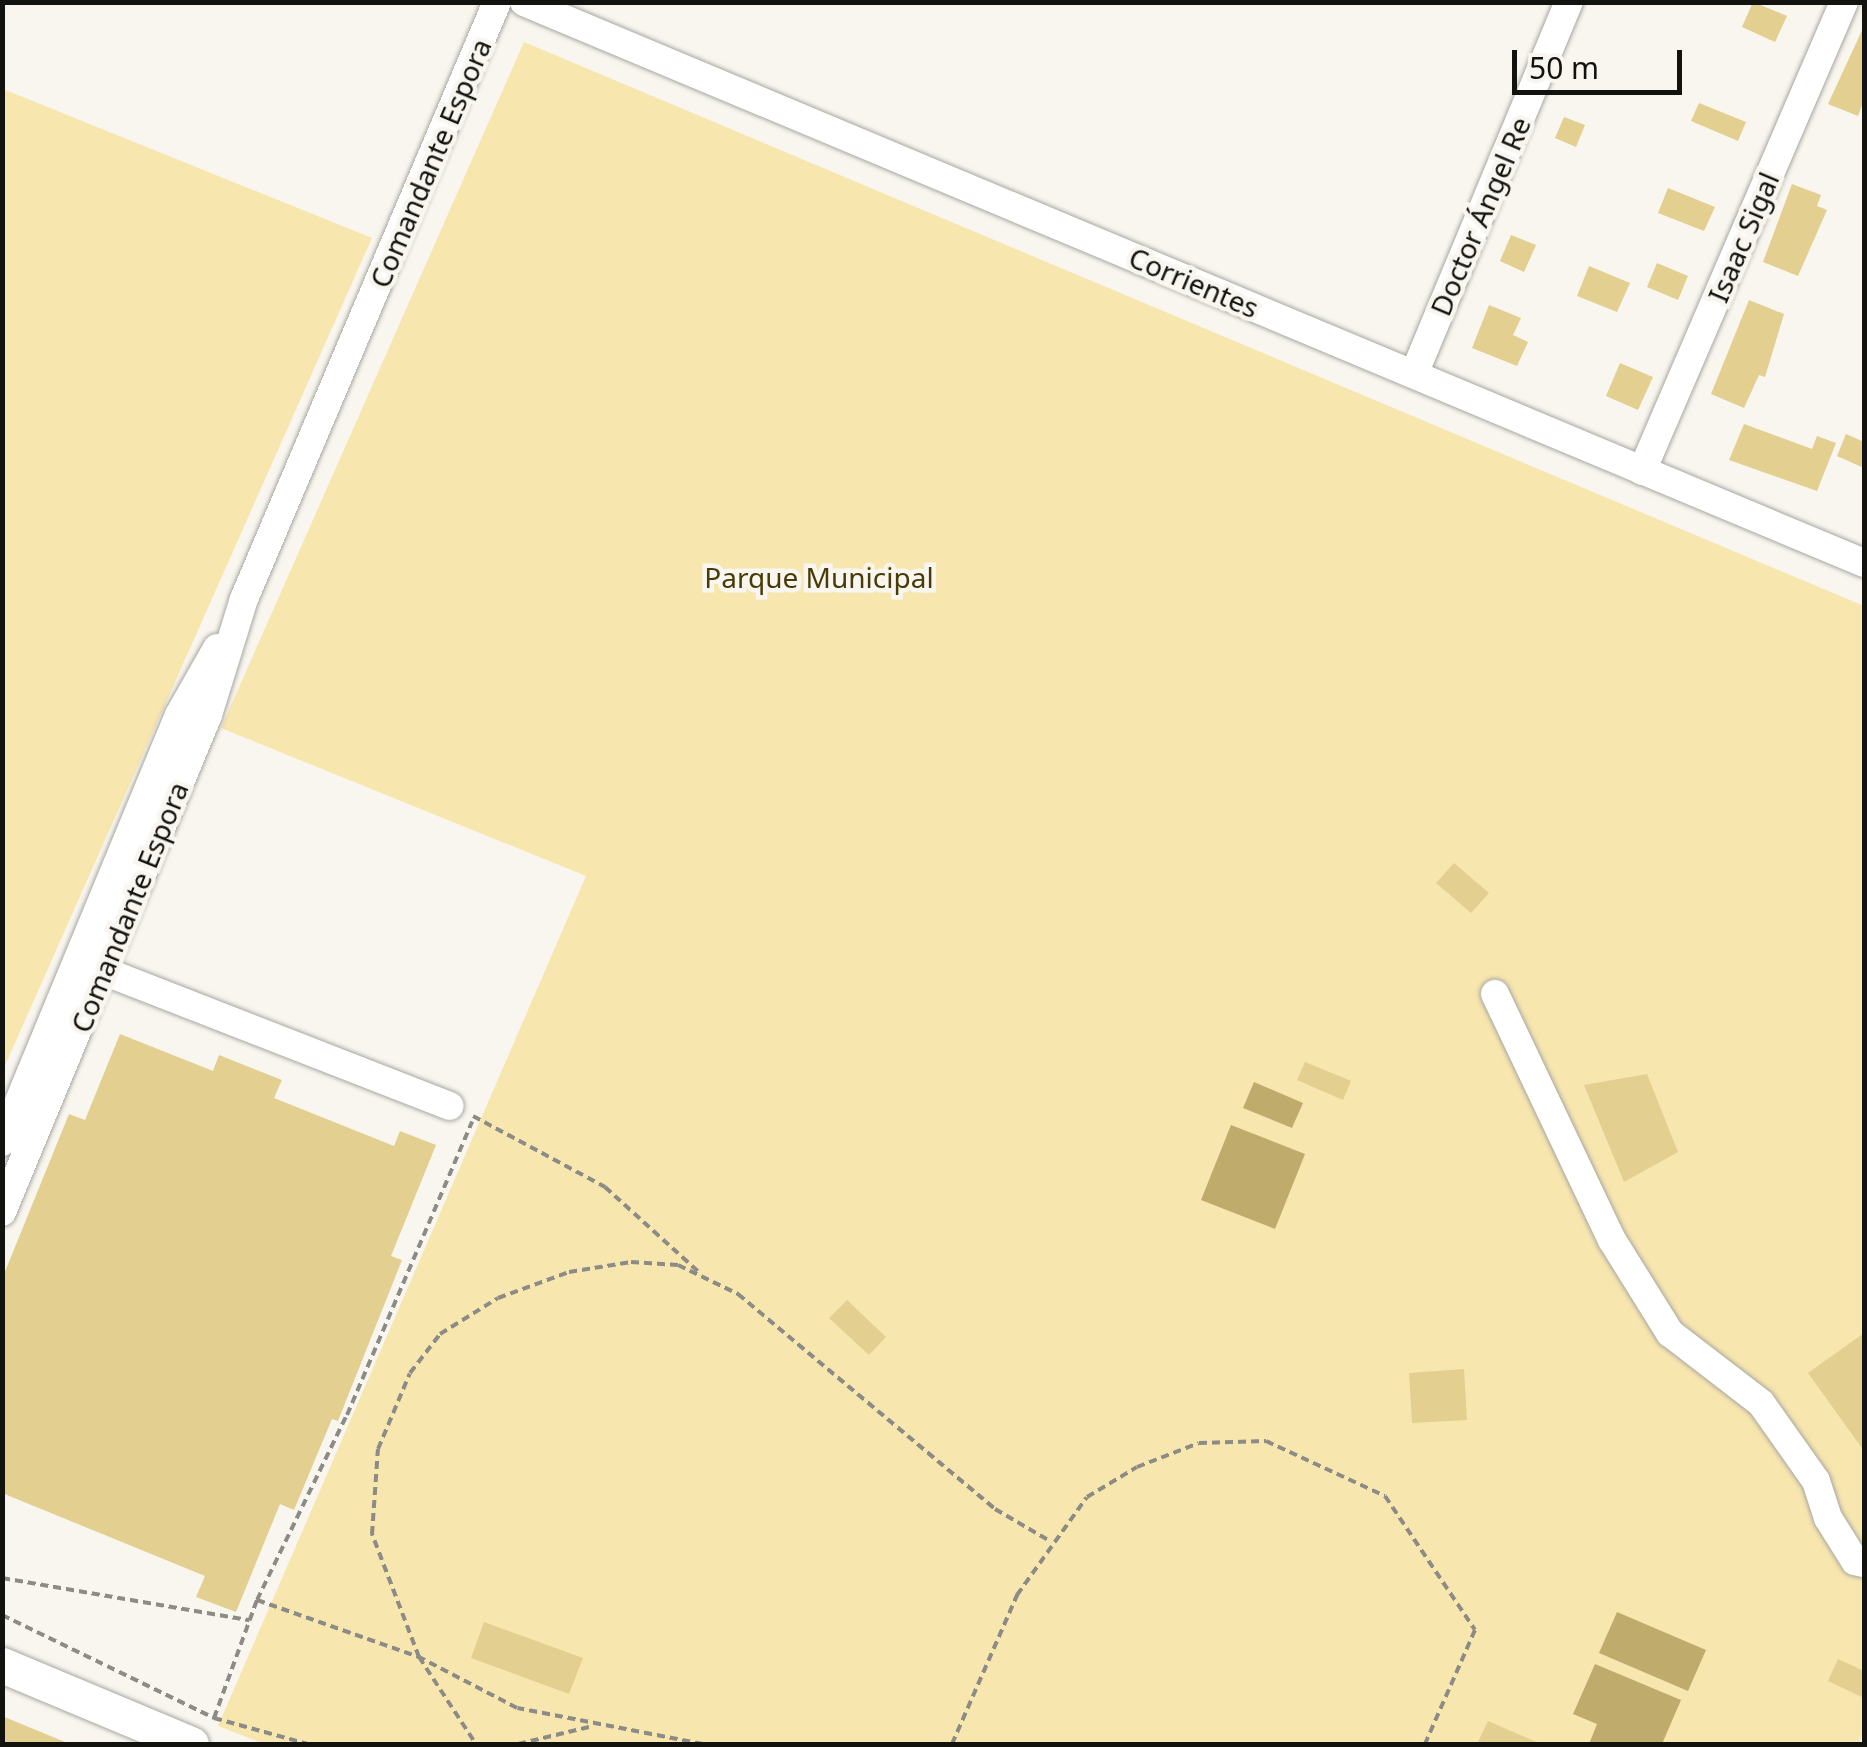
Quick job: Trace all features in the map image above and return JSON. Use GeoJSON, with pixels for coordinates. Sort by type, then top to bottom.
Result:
{"type":"FeatureCollection","features":[{"type":"Feature","properties":{"kind":"main road"},"geometry":{"type":"LineString","coordinates":[[2,1665],[202,1731]]}},
{"type":"Feature","properties":{"kind":"street","name":"Comandante Espora"},"geometry":{"type":"LineString","coordinates":[[2,1212],[179,715],[244,599],[497,2]]}},
{"type":"Feature","properties":{"kind":"street","name":"Corrientes"},"geometry":{"type":"LineString","coordinates":[[524,2],[1864,563]]}},
{"type":"Feature","properties":{"kind":"street","name":"Doctor Ángel Re"},"geometry":{"type":"LineString","coordinates":[[1414,374],[1569,2]]}},
{"type":"Feature","properties":{"kind":"street","name":"Isaac Sigal"},"geometry":{"type":"LineString","coordinates":[[1642,471],[1844,2]]}},
{"type":"Feature","properties":{"kind":"street","name":"Comandante Espora"},"geometry":{"type":"LineString","coordinates":[[2,1142],[90,966]]}},
{"type":"Feature","properties":{"kind":"street"},"geometry":{"type":"LineString","coordinates":[[90,966],[462,1111]]}},
{"type":"Feature","properties":{"kind":"street"},"geometry":{"type":"LineString","coordinates":[[1495,994],[1612,1240],[1670,1334],[1760,1404],[1816,1481],[1828,1518],[1855,1561],[1864,1563]]}},
{"type":"Feature","properties":{"kind":"path"},"geometry":{"type":"LineString","coordinates":[[202,1731],[257,1600],[347,1415],[462,1111],[605,1187],[705,1278]]}},
{"type":"Feature","properties":{"kind":"path"},"geometry":{"type":"LineString","coordinates":[[476,1744],[419,1657],[372,1534],[378,1449],[410,1373],[440,1334],[498,1298],[569,1272],[632,1262],[678,1264],[738,1294],[995,1509],[1050,1541]]}},
{"type":"Feature","properties":{"kind":"path"},"geometry":{"type":"LineString","coordinates":[[952,1744],[1018,1595],[1050,1541],[1087,1497],[1137,1467],[1199,1444],[1266,1441],[1385,1496],[1475,1630],[1425,1744]]}},
{"type":"Feature","properties":{"kind":"path"},"geometry":{"type":"LineString","coordinates":[[2,1578],[249,1620]]}},
{"type":"Feature","properties":{"kind":"path"},"geometry":{"type":"LineString","coordinates":[[257,1600],[419,1657],[517,1708],[594,1726],[703,1744]]}},
{"type":"Feature","properties":{"kind":"path"},"geometry":{"type":"LineString","coordinates":[[2,1615],[202,1731],[308,1744]]}},
{"type":"Feature","properties":{"kind":"path"},"geometry":{"type":"LineString","coordinates":[[518,1744],[594,1726]]}},
{"type":"Feature","properties":{"kind":"path"},"geometry":{"type":"LineString","coordinates":[[744,1744],[796,1744]]}},
{"type":"Feature","properties":{"kind":"green space","name":"Parque Municipal"},"geometry":{"type":"Polygon","coordinates":[[[524,42],[1864,606],[1864,1730],[1859,1744],[264,1744],[218,1726],[586,876],[221,728],[524,42]]]}},
{"type":"Feature","properties":{"kind":"green space"},"geometry":{"type":"Polygon","coordinates":[[[3,89],[372,238],[3,1070],[3,89]]]}},
{"type":"Feature","properties":{"kind":"shaded area"},"geometry":{"type":"Polygon","coordinates":[[[1254,1082],[1303,1103],[1292,1128],[1243,1108],[1254,1082]]]}},
{"type":"Feature","properties":{"kind":"shaded area"},"geometry":{"type":"Polygon","coordinates":[[[1231,1125],[1305,1154],[1275,1229],[1201,1200],[1231,1125]]]}},
{"type":"Feature","properties":{"kind":"shaded area"},"geometry":{"type":"Polygon","coordinates":[[[1617,1612],[1706,1650],[1688,1691],[1599,1653],[1617,1612]]]}},
{"type":"Feature","properties":{"kind":"shaded area"},"geometry":{"type":"Polygon","coordinates":[[[1595,1664],[1681,1700],[1662,1744],[1589,1744],[1597,1724],[1573,1714],[1595,1664]]]}},
{"type":"Feature","properties":{"kind":"building"},"geometry":{"type":"Polygon","coordinates":[[[1753,2],[1787,16],[1775,42],[1742,27],[1753,2]]]}},
{"type":"Feature","properties":{"kind":"building"},"geometry":{"type":"Polygon","coordinates":[[[1864,26],[1864,100],[1858,116],[1828,104],[1864,26]]]}},
{"type":"Feature","properties":{"kind":"building"},"geometry":{"type":"Polygon","coordinates":[[[1699,103],[1746,122],[1738,141],[1691,121],[1699,103]]]}},
{"type":"Feature","properties":{"kind":"building"},"geometry":{"type":"Polygon","coordinates":[[[1564,117],[1585,125],[1576,147],[1555,138],[1564,117]]]}},
{"type":"Feature","properties":{"kind":"building"},"geometry":{"type":"Polygon","coordinates":[[[1792,184],[1821,195],[1817,206],[1827,210],[1798,276],[1763,262],[1792,184]]]}},
{"type":"Feature","properties":{"kind":"building"},"geometry":{"type":"Polygon","coordinates":[[[1668,188],[1715,207],[1704,231],[1658,213],[1668,188]]]}},
{"type":"Feature","properties":{"kind":"building"},"geometry":{"type":"Polygon","coordinates":[[[1511,235],[1536,245],[1524,272],[1500,261],[1511,235]]]}},
{"type":"Feature","properties":{"kind":"building"},"geometry":{"type":"Polygon","coordinates":[[[1657,263],[1688,276],[1678,300],[1647,287],[1657,263]]]}},
{"type":"Feature","properties":{"kind":"building"},"geometry":{"type":"Polygon","coordinates":[[[1589,266],[1630,283],[1617,312],[1577,296],[1589,266]]]}},
{"type":"Feature","properties":{"kind":"building"},"geometry":{"type":"Polygon","coordinates":[[[1749,300],[1784,314],[1765,377],[1759,375],[1744,408],[1711,394],[1749,300]]]}},
{"type":"Feature","properties":{"kind":"building"},"geometry":{"type":"Polygon","coordinates":[[[1489,305],[1521,318],[1513,335],[1528,342],[1517,366],[1472,348],[1489,305]]]}},
{"type":"Feature","properties":{"kind":"building"},"geometry":{"type":"Polygon","coordinates":[[[1620,363],[1653,377],[1638,410],[1606,396],[1620,363]]]}},
{"type":"Feature","properties":{"kind":"building"},"geometry":{"type":"Polygon","coordinates":[[[1744,424],[1812,449],[1817,436],[1836,443],[1817,491],[1729,460],[1744,424]]]}},
{"type":"Feature","properties":{"kind":"building"},"geometry":{"type":"Polygon","coordinates":[[[1846,434],[1864,442],[1864,468],[1837,456],[1846,434]]]}},
{"type":"Feature","properties":{"kind":"building"},"geometry":{"type":"Polygon","coordinates":[[[1454,863],[1489,893],[1471,913],[1436,883],[1454,863]]]}},
{"type":"Feature","properties":{"kind":"building"},"geometry":{"type":"Polygon","coordinates":[[[120,1034],[213,1071],[219,1055],[282,1080],[274,1098],[394,1146],[400,1131],[436,1145],[391,1256],[402,1260],[338,1421],[332,1419],[294,1510],[280,1504],[236,1612],[196,1597],[205,1576],[2,1493],[2,1279],[69,1114],[85,1120],[120,1034]]]}},
{"type":"Feature","properties":{"kind":"building"},"geometry":{"type":"Polygon","coordinates":[[[1305,1062],[1351,1081],[1343,1100],[1297,1080],[1305,1062]]]}},
{"type":"Feature","properties":{"kind":"building"},"geometry":{"type":"Polygon","coordinates":[[[1647,1074],[1678,1152],[1624,1182],[1584,1085],[1647,1074]]]}},
{"type":"Feature","properties":{"kind":"building"},"geometry":{"type":"Polygon","coordinates":[[[847,1300],[886,1337],[869,1355],[829,1318],[847,1300]]]}},
{"type":"Feature","properties":{"kind":"building"},"geometry":{"type":"Polygon","coordinates":[[[1864,1333],[1864,1451],[1808,1373],[1864,1333]]]}},
{"type":"Feature","properties":{"kind":"building"},"geometry":{"type":"Polygon","coordinates":[[[1464,1369],[1467,1420],[1412,1423],[1409,1373],[1464,1369]]]}},
{"type":"Feature","properties":{"kind":"building"},"geometry":{"type":"Polygon","coordinates":[[[484,1622],[583,1658],[569,1694],[471,1658],[484,1622]]]}},
{"type":"Feature","properties":{"kind":"building"},"geometry":{"type":"Polygon","coordinates":[[[1838,1659],[1864,1671],[1864,1698],[1828,1681],[1838,1659]]]}},
{"type":"Feature","properties":{"kind":"building"},"geometry":{"type":"Polygon","coordinates":[[[2,1716],[70,1744],[2,1744],[2,1716]]]}},
{"type":"Feature","properties":{"kind":"building"},"geometry":{"type":"Polygon","coordinates":[[[1488,1721],[1541,1744],[1477,1744],[1488,1721]]]}}]}
